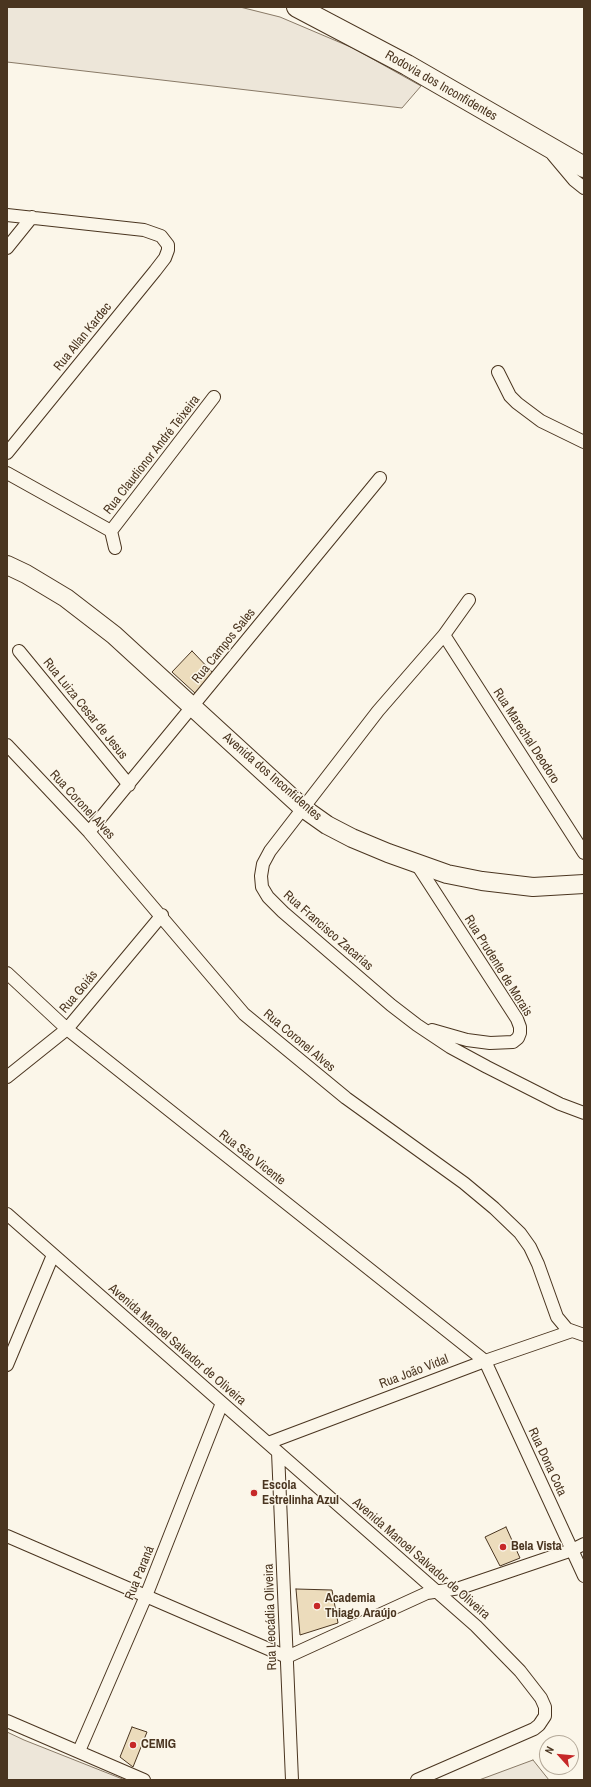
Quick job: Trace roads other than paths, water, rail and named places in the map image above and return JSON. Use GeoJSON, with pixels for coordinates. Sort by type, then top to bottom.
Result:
{"type":"FeatureCollection","features":[{"type":"Feature","properties":{"kind":"main road","name":"Rodovia dos Inconfidentes"},"geometry":{"type":"LineString","coordinates":[[296,7],[407,65],[584,167]]}},
{"type":"Feature","properties":{"kind":"main road","name":"Avenida dos Inconfidentes"},"geometry":{"type":"LineString","coordinates":[[7,565],[26,574],[66,598],[114,635],[303,808],[327,825],[352,838],[447,874],[482,881],[533,887],[584,884]]}},
{"type":"Feature","properties":{"kind":"street"},"geometry":{"type":"LineString","coordinates":[[548,147],[574,180],[584,188]]}},
{"type":"Feature","properties":{"kind":"street"},"geometry":{"type":"LineString","coordinates":[[7,215],[32,217]]}},
{"type":"Feature","properties":{"kind":"street"},"geometry":{"type":"LineString","coordinates":[[7,248],[32,217]]}},
{"type":"Feature","properties":{"kind":"street","name":"Rua Allan Kardec"},"geometry":{"type":"LineString","coordinates":[[7,453],[165,258],[168,250],[168,245],[161,236],[144,230],[32,217]]}},
{"type":"Feature","properties":{"kind":"street"},"geometry":{"type":"LineString","coordinates":[[498,372],[510,396],[517,403],[541,421],[584,442]]}},
{"type":"Feature","properties":{"kind":"street","name":"Rua Claudionor André Teixeira"},"geometry":{"type":"LineString","coordinates":[[111,531],[214,397]]}},
{"type":"Feature","properties":{"kind":"street","name":"Rua Claudionor André Teixeira"},"geometry":{"type":"LineString","coordinates":[[7,473],[111,531],[115,548]]}},
{"type":"Feature","properties":{"kind":"street","name":"Rua Campos Sales"},"geometry":{"type":"LineString","coordinates":[[89,832],[380,478]]}},
{"type":"Feature","properties":{"kind":"street","name":"Rua Francisco Zacarias"},"geometry":{"type":"LineString","coordinates":[[469,600],[444,635],[378,712],[270,851],[263,864],[261,876],[262,887],[268,897],[283,912],[417,1025],[450,1047],[486,1068],[560,1104],[584,1113]]}},
{"type":"Feature","properties":{"kind":"street","name":"Rua Marechal Deodoro"},"geometry":{"type":"LineString","coordinates":[[444,635],[584,853]]}},
{"type":"Feature","properties":{"kind":"street","name":"Rua Luiza Cesar de Jesus"},"geometry":{"type":"LineString","coordinates":[[20,651],[129,785]]}},
{"type":"Feature","properties":{"kind":"street","name":"Rua Coronel Alves"},"geometry":{"type":"LineString","coordinates":[[7,745],[89,832],[162,915],[244,1014],[346,1098],[464,1183],[494,1208],[520,1233],[530,1247],[538,1264],[557,1317],[563,1326],[584,1335]]}},
{"type":"Feature","properties":{"kind":"street","name":"Rua Prudente de Morais"},"geometry":{"type":"LineString","coordinates":[[416,863],[517,1019],[520,1032],[518,1038],[513,1042],[490,1043],[467,1040],[417,1025]]}},
{"type":"Feature","properties":{"kind":"street","name":"Rua Goiás"},"geometry":{"type":"LineString","coordinates":[[7,1077],[66,1029],[162,915]]}},
{"type":"Feature","properties":{"kind":"street","name":"Rua São Vicente"},"geometry":{"type":"LineString","coordinates":[[7,973],[66,1029],[485,1361]]}},
{"type":"Feature","properties":{"kind":"street","name":"Avenida Manoel Salvador de Oliveira"},"geometry":{"type":"LineString","coordinates":[[7,1214],[438,1591],[476,1626],[520,1671],[541,1698],[546,1711],[543,1720],[534,1729],[417,1780]]}},
{"type":"Feature","properties":{"kind":"street"},"geometry":{"type":"LineString","coordinates":[[7,1365],[10,1349],[53,1255]]}},
{"type":"Feature","properties":{"kind":"street","name":"Rua João Vidal"},"geometry":{"type":"LineString","coordinates":[[268,1443],[485,1361],[572,1331]]}},
{"type":"Feature","properties":{"kind":"street","name":"Rua Dona Cota"},"geometry":{"type":"LineString","coordinates":[[485,1361],[584,1576]]}},
{"type":"Feature","properties":{"kind":"street","name":"Rua Paraná"},"geometry":{"type":"LineString","coordinates":[[79,1751],[146,1596],[222,1403]]}},
{"type":"Feature","properties":{"kind":"street","name":"Rua Leocádia Oliveira"},"geometry":{"type":"LineString","coordinates":[[278,1452],[292,1780]]}},
{"type":"Feature","properties":{"kind":"street"},"geometry":{"type":"LineString","coordinates":[[7,1536],[287,1657],[427,1593],[460,1588],[572,1550],[584,1544]]}},
{"type":"Feature","properties":{"kind":"street"},"geometry":{"type":"LineString","coordinates":[[7,1721],[144,1780]]}},
{"type":"Feature","properties":{"kind":"place","name":"Escola Estrelinha Azul"},"geometry":{"type":"Point","coordinates":[254,1493]}},
{"type":"Feature","properties":{"kind":"place","name":"Bela Vista"},"geometry":{"type":"Point","coordinates":[503,1547]}},
{"type":"Feature","properties":{"kind":"place","name":"Academia Thiago Araújo"},"geometry":{"type":"Point","coordinates":[317,1606]}},
{"type":"Feature","properties":{"kind":"place","name":"CEMIG"},"geometry":{"type":"Point","coordinates":[133,1745]}}]}
